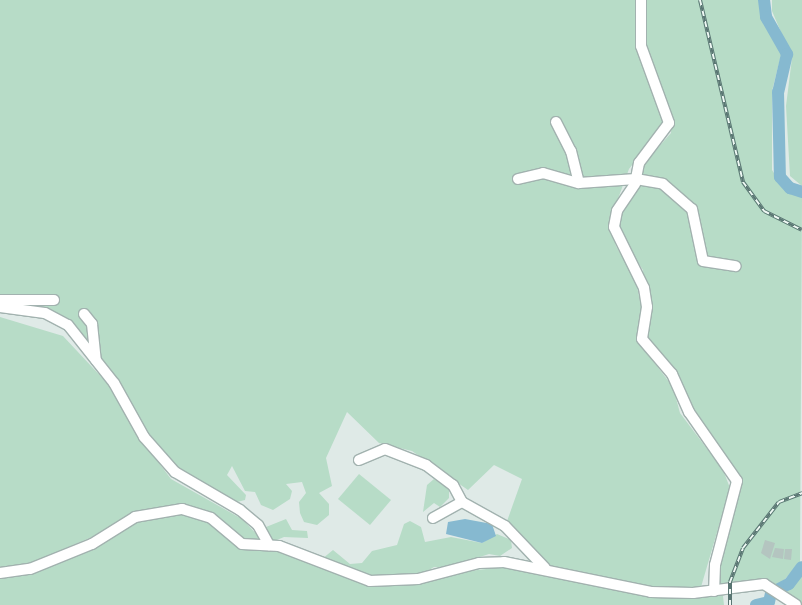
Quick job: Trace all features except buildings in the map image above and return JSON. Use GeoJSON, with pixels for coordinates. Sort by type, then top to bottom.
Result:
{"type":"FeatureCollection","features":[{"type":"Feature","properties":{"kind":"street"},"geometry":{"type":"LineString","coordinates":[[641,0],[641,46],[670,123],[639,163],[636,179],[617,211],[614,227],[642,283],[648,307],[642,339],[672,374],[689,412],[737,481],[715,565],[714,591]]}},
{"type":"Feature","properties":{"kind":"street"},"geometry":{"type":"LineString","coordinates":[[556,122],[571,151],[579,183]]}},
{"type":"Feature","properties":{"kind":"street"},"geometry":{"type":"LineString","coordinates":[[518,179],[543,173],[579,183],[636,179],[672,189],[692,208],[703,261],[736,266]]}},
{"type":"Feature","properties":{"kind":"street"},"geometry":{"type":"LineString","coordinates":[[0,300],[54,300]]}},
{"type":"Feature","properties":{"kind":"street"},"geometry":{"type":"LineString","coordinates":[[0,307],[60,319],[97,362],[144,437],[176,472],[240,510],[258,526],[270,545]]}},
{"type":"Feature","properties":{"kind":"street"},"geometry":{"type":"LineString","coordinates":[[84,314],[92,324],[97,362]]}},
{"type":"Feature","properties":{"kind":"street"},"geometry":{"type":"LineString","coordinates":[[359,460],[376,450],[405,454],[447,479],[462,502],[505,526],[550,571]]}},
{"type":"Feature","properties":{"kind":"street"},"geometry":{"type":"LineString","coordinates":[[433,518],[462,502]]}},
{"type":"Feature","properties":{"kind":"street"},"geometry":{"type":"LineString","coordinates":[[0,573],[42,565],[92,544],[124,521],[162,511],[200,512],[242,544],[270,545],[370,581],[418,580],[488,562],[550,571],[632,590],[714,591],[771,586],[791,602]]}},
{"type":"Feature","properties":{"kind":"green space"},"geometry":{"type":"Polygon","coordinates":[[[0,0],[761,0],[764,18],[782,51],[772,91],[772,170],[786,192],[802,197],[800,562],[778,587],[771,583],[716,588],[740,475],[647,341],[643,270],[620,236],[618,218],[640,168],[671,133],[672,113],[629,169],[609,223],[616,246],[636,281],[642,311],[636,339],[673,387],[680,413],[723,470],[730,488],[701,587],[629,588],[547,566],[506,524],[522,479],[494,465],[468,490],[412,451],[379,443],[347,412],[326,458],[332,486],[319,493],[329,504],[329,515],[317,525],[304,522],[300,513],[299,502],[306,493],[302,482],[286,484],[292,491],[290,499],[273,510],[261,505],[255,492],[245,491],[232,466],[227,475],[246,495],[245,500],[233,503],[186,477],[154,444],[69,320],[51,311],[0,303],[0,0]]]}},
{"type":"Feature","properties":{"kind":"green space"},"geometry":{"type":"Polygon","coordinates":[[[772,0],[802,0],[802,186],[790,176],[786,106],[792,58],[772,11],[772,0]]]}},
{"type":"Feature","properties":{"kind":"green space"},"geometry":{"type":"Polygon","coordinates":[[[0,317],[63,336],[107,383],[134,430],[171,479],[242,519],[265,543],[246,542],[210,513],[183,506],[127,516],[92,537],[33,562],[0,568],[0,317]]]}},
{"type":"Feature","properties":{"kind":"green space"},"geometry":{"type":"Polygon","coordinates":[[[359,474],[391,500],[370,525],[338,499],[359,474]]]}},
{"type":"Feature","properties":{"kind":"green space"},"geometry":{"type":"Polygon","coordinates":[[[434,479],[449,489],[449,498],[440,507],[434,503],[423,512],[427,485],[434,479]]]}},
{"type":"Feature","properties":{"kind":"green space"},"geometry":{"type":"Polygon","coordinates":[[[237,505],[245,506],[266,527],[286,519],[292,530],[307,531],[308,538],[284,537],[270,543],[237,505]]]}},
{"type":"Feature","properties":{"kind":"green space"},"geometry":{"type":"Polygon","coordinates":[[[178,514],[205,519],[245,549],[277,550],[365,583],[513,566],[642,595],[723,596],[724,605],[0,605],[0,577],[38,572],[137,521],[178,514]]]}},
{"type":"Feature","properties":{"kind":"green space"},"geometry":{"type":"Polygon","coordinates":[[[410,521],[421,527],[425,542],[451,537],[482,543],[497,534],[511,540],[512,548],[500,556],[489,554],[446,568],[434,567],[421,575],[375,579],[322,559],[333,550],[350,564],[362,563],[372,551],[397,545],[404,524],[410,521]]]}},
{"type":"Feature","properties":{"kind":"green space"},"geometry":{"type":"Polygon","coordinates":[[[802,571],[802,603],[786,591],[802,571]]]}},
{"type":"Feature","properties":{"kind":"water"},"geometry":{"type":"Polygon","coordinates":[[[465,519],[492,524],[496,536],[482,543],[446,534],[448,522],[465,519]]]}},
{"type":"Feature","properties":{"kind":"waterway"},"geometry":{"type":"LineString","coordinates":[[764,0],[766,17],[787,54],[778,92],[780,177],[790,188],[802,192]]}},
{"type":"Feature","properties":{"kind":"waterway"},"geometry":{"type":"LineString","coordinates":[[756,605],[769,602],[771,593],[789,584],[802,567]]}},
{"type":"Feature","properties":{"kind":"railway"},"geometry":{"type":"LineString","coordinates":[[700,0],[743,182],[764,211],[802,230]]}},
{"type":"Feature","properties":{"kind":"railway"},"geometry":{"type":"LineString","coordinates":[[730,605],[730,582],[743,548],[779,502],[802,493]]}}]}
